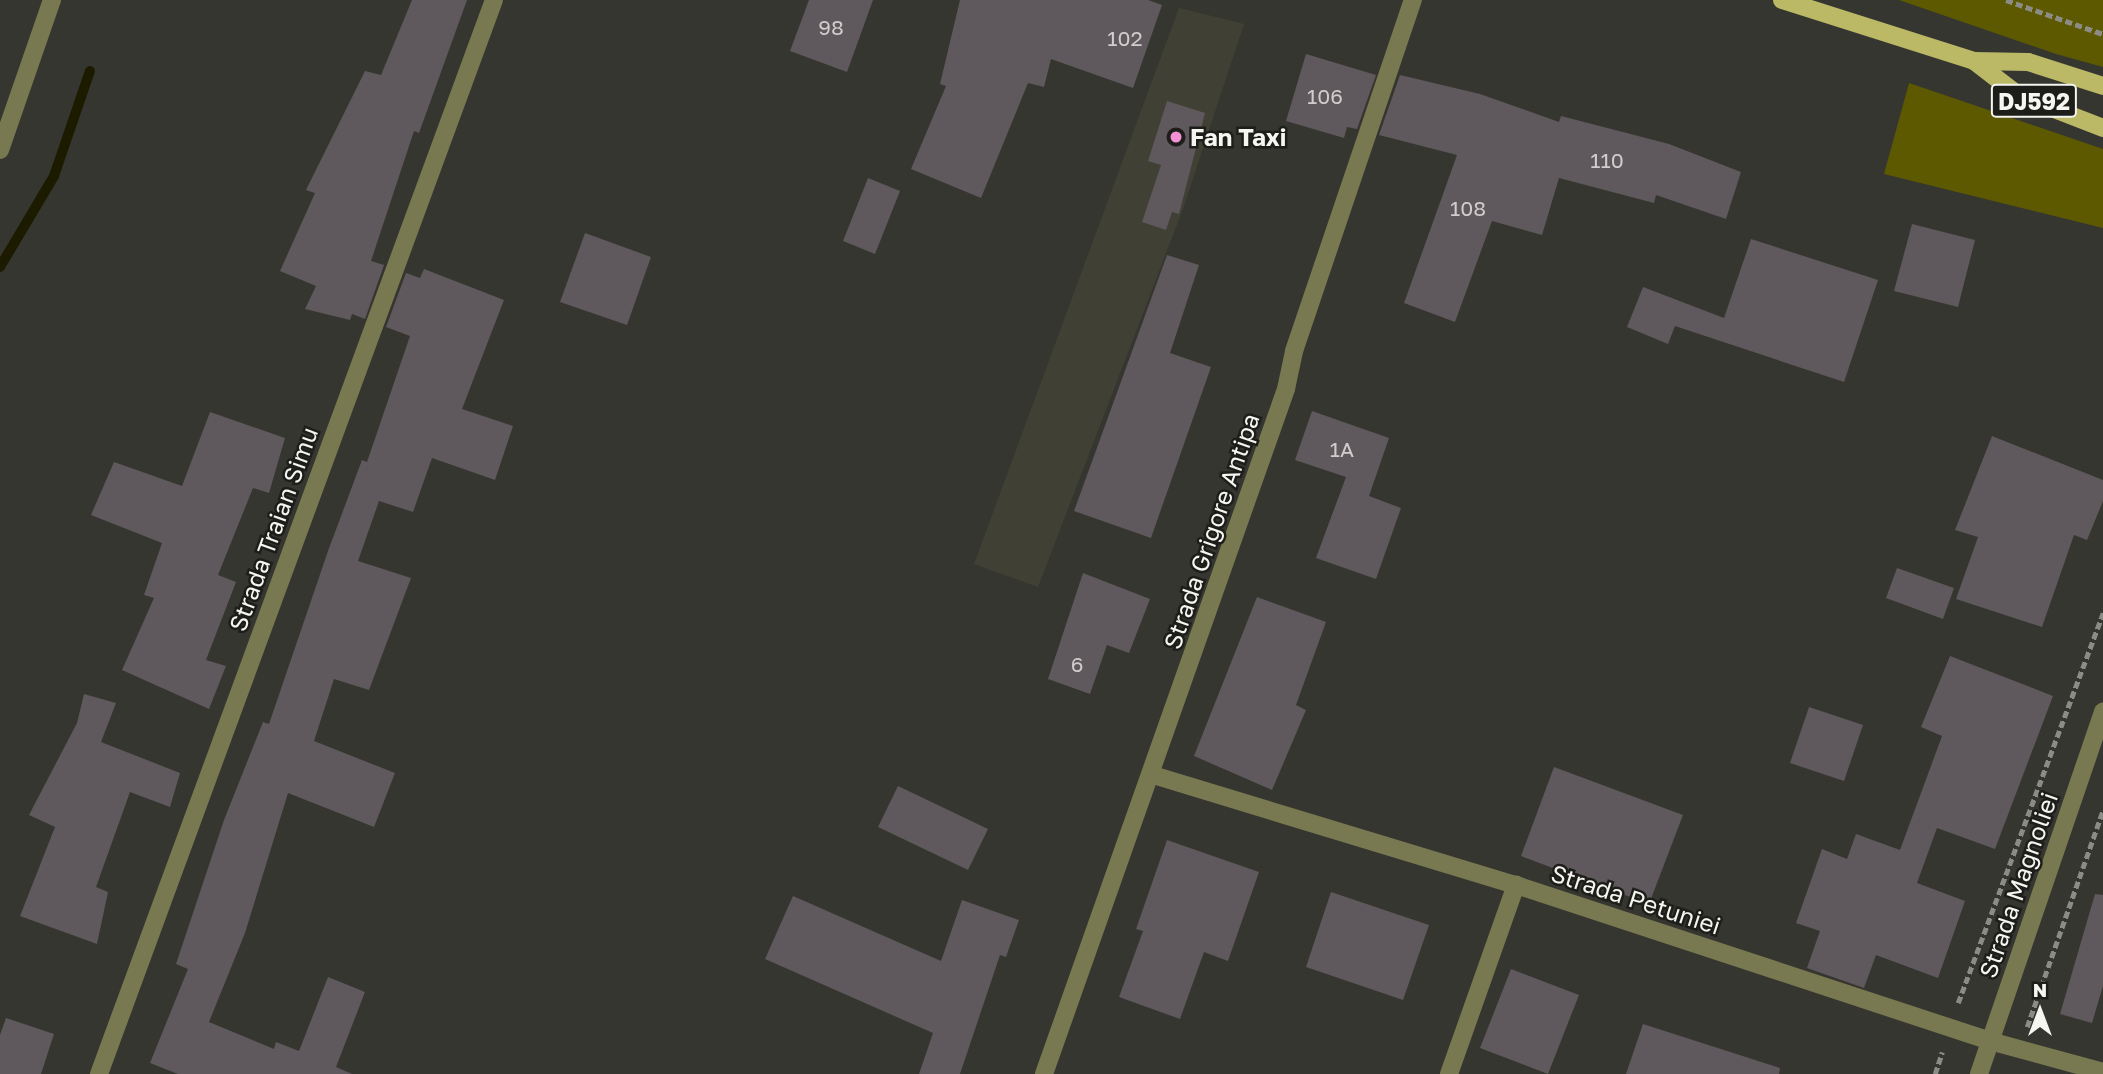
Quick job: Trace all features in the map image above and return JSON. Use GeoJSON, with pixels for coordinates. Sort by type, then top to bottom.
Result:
{"type":"FeatureCollection","features":[{"type":"Feature","properties":{"kind":"main road","name":"DJ592"},"geometry":{"type":"LineString","coordinates":[[1782,0],[1974,61],[2028,62],[2103,86]]}},
{"type":"Feature","properties":{"kind":"main road","name":"DJ592"},"geometry":{"type":"LineString","coordinates":[[1974,61],[2018,95],[2103,128]]}},
{"type":"Feature","properties":{"kind":"street"},"geometry":{"type":"LineString","coordinates":[[0,150],[52,0]]}},
{"type":"Feature","properties":{"kind":"street","name":"Strada Traian Simu"},"geometry":{"type":"LineString","coordinates":[[99,1074],[494,0]]}},
{"type":"Feature","properties":{"kind":"street","name":"Strada Grigore Antipa"},"geometry":{"type":"LineString","coordinates":[[1044,1074],[1153,775],[1286,389],[1294,351],[1413,0]]}},
{"type":"Feature","properties":{"kind":"street","name":"Strada Magnoliei"},"geometry":{"type":"LineString","coordinates":[[1979,1074],[2103,712]]}},
{"type":"Feature","properties":{"kind":"street","name":"Strada Petuniei"},"geometry":{"type":"LineString","coordinates":[[1153,775],[1516,885],[1990,1041],[2103,1072]]}},
{"type":"Feature","properties":{"kind":"street"},"geometry":{"type":"LineString","coordinates":[[1449,1074],[1516,885]]}},
{"type":"Feature","properties":{"kind":"path"},"geometry":{"type":"LineString","coordinates":[[2006,0],[2103,34]]}},
{"type":"Feature","properties":{"kind":"path"},"geometry":{"type":"LineString","coordinates":[[1960,998],[2103,613]]}},
{"type":"Feature","properties":{"kind":"path"},"geometry":{"type":"LineString","coordinates":[[2029,1021],[2103,810]]}},
{"type":"Feature","properties":{"kind":"path"},"geometry":{"type":"LineString","coordinates":[[1935,1074],[1939,1061]]}},
{"type":"Feature","properties":{"kind":"shaded area"},"geometry":{"type":"Polygon","coordinates":[[[1899,0],[2103,0],[2103,67],[2056,54],[1899,0]]]}},
{"type":"Feature","properties":{"kind":"shaded area"},"geometry":{"type":"Polygon","coordinates":[[[1179,8],[1244,24],[1183,209],[1038,587],[974,564],[1179,8]]]}},
{"type":"Feature","properties":{"kind":"shaded area"},"geometry":{"type":"Polygon","coordinates":[[[1909,83],[2103,149],[2103,228],[1884,174],[1909,83]]]}},
{"type":"Feature","properties":{"kind":"building"},"geometry":{"type":"Polygon","coordinates":[[[412,0],[467,0],[419,133],[414,131],[371,261],[384,265],[365,319],[352,314],[350,320],[305,309],[316,286],[280,271],[315,193],[306,190],[365,71],[381,75],[412,0]]]}},
{"type":"Feature","properties":{"kind":"building"},"geometry":{"type":"Polygon","coordinates":[[[809,0],[873,0],[847,72],[790,51],[809,0]]]}},
{"type":"Feature","properties":{"kind":"building"},"geometry":{"type":"Polygon","coordinates":[[[960,0],[1148,0],[1162,5],[1133,88],[1051,59],[1044,87],[1028,83],[981,198],[911,169],[946,86],[940,84],[960,0]]]}},
{"type":"Feature","properties":{"kind":"building"},"geometry":{"type":"Polygon","coordinates":[[[1306,54],[1376,75],[1357,129],[1347,127],[1344,138],[1286,121],[1306,54]]]}},
{"type":"Feature","properties":{"kind":"building"},"geometry":{"type":"Polygon","coordinates":[[[1400,75],[1480,94],[1559,122],[1561,116],[1669,144],[1741,172],[1726,219],[1656,195],[1654,203],[1559,178],[1542,235],[1492,221],[1455,322],[1404,303],[1457,155],[1379,135],[1400,75]]]}},
{"type":"Feature","properties":{"kind":"building","name":"Fan Taxi"},"geometry":{"type":"Polygon","coordinates":[[[1167,101],[1205,113],[1179,214],[1172,212],[1166,230],[1142,222],[1161,165],[1148,161],[1167,101]]]}},
{"type":"Feature","properties":{"kind":"building"},"geometry":{"type":"Polygon","coordinates":[[[868,178],[900,191],[875,254],[843,241],[868,178]]]}},
{"type":"Feature","properties":{"kind":"building"},"geometry":{"type":"Polygon","coordinates":[[[1912,224],[1975,240],[1958,307],[1894,291],[1912,224]]]}},
{"type":"Feature","properties":{"kind":"building"},"geometry":{"type":"Polygon","coordinates":[[[585,233],[651,257],[627,325],[560,302],[585,233]]]}},
{"type":"Feature","properties":{"kind":"building"},"geometry":{"type":"Polygon","coordinates":[[[1751,239],[1878,280],[1844,382],[1675,326],[1668,344],[1627,327],[1643,287],[1724,318],[1751,239]]]}},
{"type":"Feature","properties":{"kind":"building"},"geometry":{"type":"Polygon","coordinates":[[[1167,255],[1199,265],[1170,353],[1211,367],[1151,538],[1074,511],[1167,255]]]}},
{"type":"Feature","properties":{"kind":"building"},"geometry":{"type":"Polygon","coordinates":[[[424,269],[504,300],[462,409],[513,426],[495,480],[432,458],[413,512],[379,501],[358,561],[411,578],[369,690],[334,679],[314,741],[395,773],[374,827],[288,793],[245,933],[209,1022],[274,1049],[276,1042],[299,1051],[328,977],[365,992],[336,1067],[352,1074],[178,1074],[150,1063],[188,969],[176,964],[224,820],[263,722],[269,724],[328,551],[362,460],[367,462],[410,336],[386,327],[406,273],[420,278],[424,269]]]}},
{"type":"Feature","properties":{"kind":"building"},"geometry":{"type":"Polygon","coordinates":[[[1312,411],[1389,438],[1369,496],[1401,508],[1376,579],[1316,558],[1346,477],[1295,460],[1312,411]]]}},
{"type":"Feature","properties":{"kind":"building"},"geometry":{"type":"Polygon","coordinates":[[[210,412],[285,438],[269,493],[253,488],[218,575],[236,582],[206,660],[226,666],[209,709],[122,670],[154,598],[144,595],[162,543],[91,515],[114,462],[182,486],[210,412]]]}},
{"type":"Feature","properties":{"kind":"building"},"geometry":{"type":"Polygon","coordinates":[[[1992,436],[2103,480],[2103,501],[2087,540],[2074,535],[2042,627],[1956,599],[1978,537],[1955,530],[1992,436]]]}},
{"type":"Feature","properties":{"kind":"building"},"geometry":{"type":"Polygon","coordinates":[[[1897,568],[1954,588],[1943,619],[1886,598],[1897,568]]]}},
{"type":"Feature","properties":{"kind":"building"},"geometry":{"type":"Polygon","coordinates":[[[1083,573],[1150,599],[1129,653],[1107,645],[1090,694],[1048,679],[1083,573]]]}},
{"type":"Feature","properties":{"kind":"building"},"geometry":{"type":"Polygon","coordinates":[[[1257,597],[1326,622],[1296,705],[1306,710],[1272,790],[1194,756],[1257,597]]]}},
{"type":"Feature","properties":{"kind":"building"},"geometry":{"type":"Polygon","coordinates":[[[1950,656],[2053,696],[1995,849],[1937,828],[1917,883],[1965,901],[1938,978],[1876,955],[1864,988],[1807,968],[1820,931],[1796,923],[1822,849],[1847,859],[1856,834],[1900,850],[1942,736],[1921,727],[1950,656]]]}},
{"type":"Feature","properties":{"kind":"building"},"geometry":{"type":"Polygon","coordinates":[[[84,694],[116,703],[101,742],[180,773],[170,807],[130,792],[96,887],[108,892],[97,944],[20,916],[55,827],[29,815],[77,723],[84,694]]]}},
{"type":"Feature","properties":{"kind":"building"},"geometry":{"type":"Polygon","coordinates":[[[1809,707],[1863,725],[1844,781],[1790,763],[1809,707]]]}},
{"type":"Feature","properties":{"kind":"building"},"geometry":{"type":"Polygon","coordinates":[[[1554,767],[1683,815],[1649,904],[1521,856],[1554,767]]]}},
{"type":"Feature","properties":{"kind":"building"},"geometry":{"type":"Polygon","coordinates":[[[898,786],[988,829],[968,870],[878,827],[898,786]]]}},
{"type":"Feature","properties":{"kind":"building"},"geometry":{"type":"Polygon","coordinates":[[[1167,840],[1259,872],[1228,961],[1204,952],[1180,1019],[1119,997],[1143,931],[1136,929],[1167,840]]]}},
{"type":"Feature","properties":{"kind":"building"},"geometry":{"type":"Polygon","coordinates":[[[1331,892],[1429,925],[1403,1000],[1306,967],[1331,892]]]}},
{"type":"Feature","properties":{"kind":"building"},"geometry":{"type":"Polygon","coordinates":[[[2095,894],[2103,895],[2103,986],[2092,1023],[2060,1014],[2095,894]]]}},
{"type":"Feature","properties":{"kind":"building"},"geometry":{"type":"Polygon","coordinates":[[[793,896],[941,961],[962,900],[1019,920],[1006,957],[1000,955],[960,1074],[919,1074],[933,1033],[765,959],[793,896]]]}},
{"type":"Feature","properties":{"kind":"building"},"geometry":{"type":"Polygon","coordinates":[[[1511,969],[1579,995],[1548,1074],[1480,1048],[1511,969]]]}},
{"type":"Feature","properties":{"kind":"building"},"geometry":{"type":"Polygon","coordinates":[[[6,1018],[54,1034],[41,1074],[0,1074],[0,1035],[6,1018]]]}},
{"type":"Feature","properties":{"kind":"building"},"geometry":{"type":"Polygon","coordinates":[[[1643,1024],[1780,1068],[1779,1074],[1626,1074],[1643,1024]]]}},
{"type":"Feature","properties":{"kind":"waterway"},"geometry":{"type":"LineString","coordinates":[[0,267],[54,176],[90,71]]}},
{"type":"Feature","properties":{"kind":"place","name":"Fan Taxi"},"geometry":{"type":"Point","coordinates":[1176,137]}}]}
